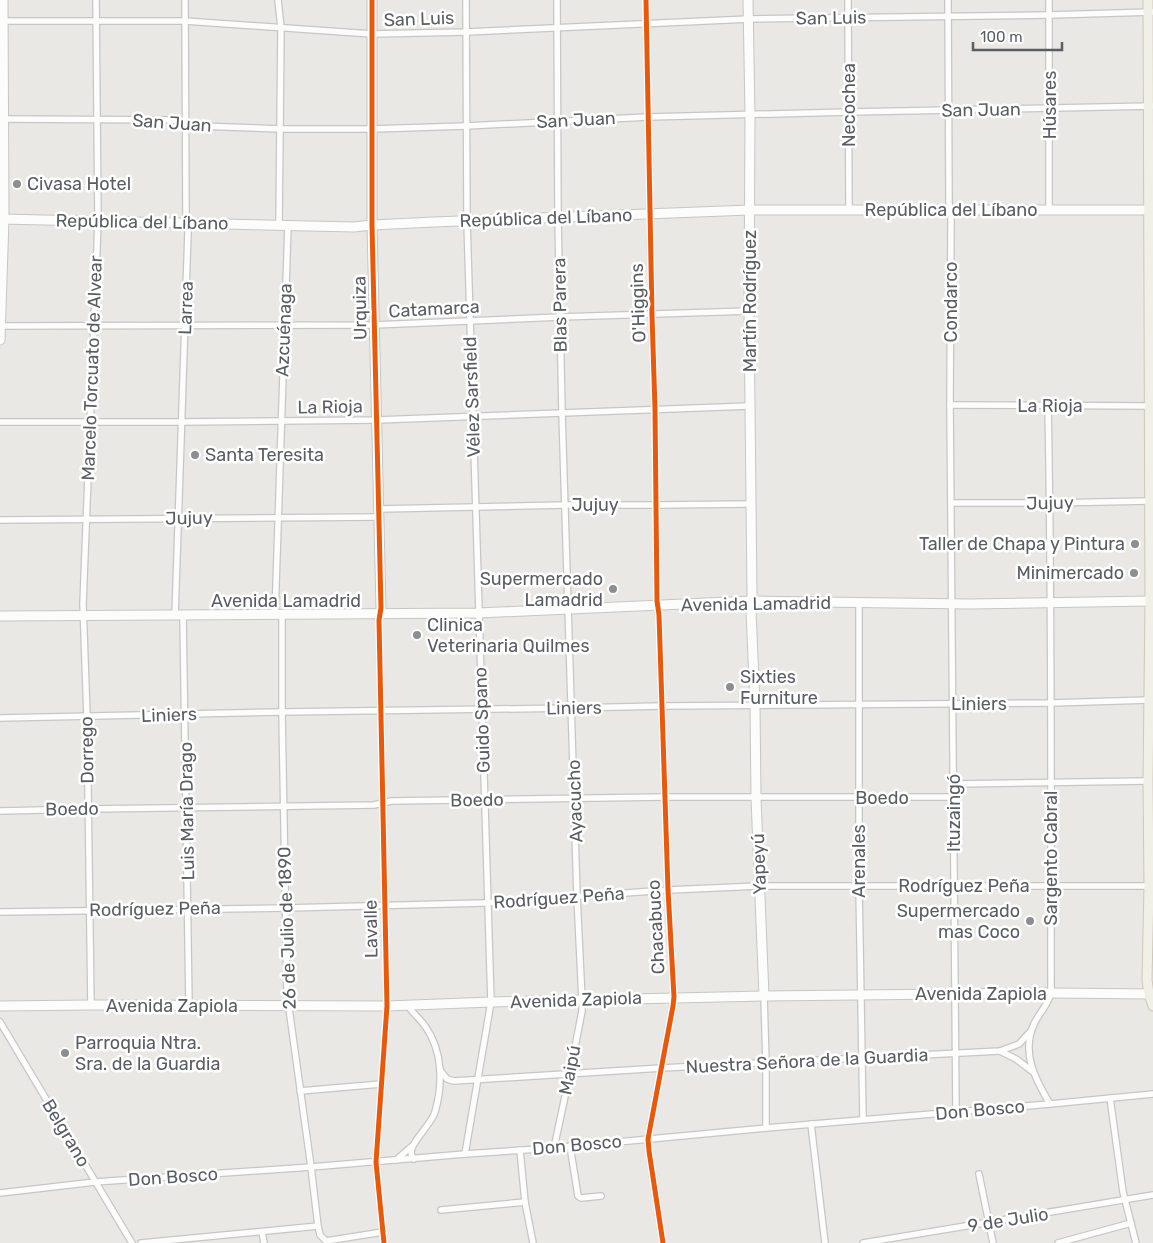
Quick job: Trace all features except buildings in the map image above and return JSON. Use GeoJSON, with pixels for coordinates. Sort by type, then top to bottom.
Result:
{"type":"FeatureCollection","features":[{"type":"Feature","properties":{"kind":"main road"},"geometry":{"type":"LineString","coordinates":[[1148,0],[1150,12],[1151,106],[1149,406],[1151,601],[1147,980],[1153,1006]]}},
{"type":"Feature","properties":{"kind":"street"},"geometry":{"type":"LineString","coordinates":[[0,340],[3,0]]}},
{"type":"Feature","properties":{"kind":"street","name":"Marcelo Torcuato de Alvear"},"geometry":{"type":"LineString","coordinates":[[84,616],[98,222],[96,0]]}},
{"type":"Feature","properties":{"kind":"street","name":"Larrea"},"geometry":{"type":"LineString","coordinates":[[179,615],[179,518],[188,232],[186,218],[185,0]]}},
{"type":"Feature","properties":{"kind":"street","name":"Azcuénaga"},"geometry":{"type":"LineString","coordinates":[[278,0],[281,28],[280,129],[284,225],[284,326],[278,615]]}},
{"type":"Feature","properties":{"kind":"street","name":"Urquiza"},"geometry":{"type":"LineString","coordinates":[[372,0],[372,225],[380,614]]}},
{"type":"Feature","properties":{"kind":"street","name":"Vélez Sarsfield"},"geometry":{"type":"LineString","coordinates":[[466,0],[466,221],[478,613]]}},
{"type":"Feature","properties":{"kind":"street","name":"Blas Parera"},"geometry":{"type":"LineString","coordinates":[[557,0],[558,218],[568,609]]}},
{"type":"Feature","properties":{"kind":"street","name":"O'Higgins"},"geometry":{"type":"LineString","coordinates":[[646,0],[652,314],[656,409],[658,606]]}},
{"type":"Feature","properties":{"kind":"street","name":"Martín Rodríguez"},"geometry":{"type":"LineString","coordinates":[[748,0],[752,601]]}},
{"type":"Feature","properties":{"kind":"street","name":"Necochea"},"geometry":{"type":"LineString","coordinates":[[848,0],[849,210]]}},
{"type":"Feature","properties":{"kind":"street","name":"Condarco"},"geometry":{"type":"LineString","coordinates":[[948,0],[949,203],[952,215],[950,405],[952,604]]}},
{"type":"Feature","properties":{"kind":"street","name":"Húsares"},"geometry":{"type":"LineString","coordinates":[[1049,0],[1049,210]]}},
{"type":"Feature","properties":{"kind":"street","name":"San Luis"},"geometry":{"type":"LineString","coordinates":[[2,21],[185,21],[372,34],[749,20],[1150,12]]}},
{"type":"Feature","properties":{"kind":"street","name":"San Juan"},"geometry":{"type":"LineString","coordinates":[[2,118],[178,120],[198,126],[280,129],[372,129],[648,117],[1151,106]]}},
{"type":"Feature","properties":{"kind":"street","name":"República del Líbano"},"geometry":{"type":"LineString","coordinates":[[2,219],[354,227],[750,210],[1151,211]]}},
{"type":"Feature","properties":{"kind":"street","name":"Catamarca"},"geometry":{"type":"LineString","coordinates":[[0,326],[374,325],[749,311]]}},
{"type":"Feature","properties":{"kind":"street","name":"La Rioja"},"geometry":{"type":"LineString","coordinates":[[950,405],[1149,406]]}},
{"type":"Feature","properties":{"kind":"street","name":"La Rioja"},"geometry":{"type":"LineString","coordinates":[[0,422],[377,420],[750,406]]}},
{"type":"Feature","properties":{"kind":"street"},"geometry":{"type":"LineString","coordinates":[[1048,406],[1050,602]]}},
{"type":"Feature","properties":{"kind":"street","name":"Jujuy"},"geometry":{"type":"LineString","coordinates":[[951,503],[1149,501]]}},
{"type":"Feature","properties":{"kind":"street","name":"Jujuy"},"geometry":{"type":"LineString","coordinates":[[0,520],[279,517],[379,513],[476,506],[751,504]]}},
{"type":"Feature","properties":{"kind":"street","name":"Avenida Lamadrid"},"geometry":{"type":"LineString","coordinates":[[0,616],[478,613],[752,601],[952,604],[1151,601]]}},
{"type":"Feature","properties":{"kind":"street","name":"Yapeyú"},"geometry":{"type":"LineString","coordinates":[[752,601],[756,798],[766,1063],[766,1128]]}},
{"type":"Feature","properties":{"kind":"street","name":"Arenales"},"geometry":{"type":"LineString","coordinates":[[859,602],[859,886],[863,1120]]}},
{"type":"Feature","properties":{"kind":"street","name":"Sargento Cabral"},"geometry":{"type":"LineString","coordinates":[[1050,602],[1052,782],[1051,993],[1032,1031],[1029,1054],[1032,1071],[1050,1104]]}},
{"type":"Feature","properties":{"kind":"street","name":"Ituzaingó"},"geometry":{"type":"LineString","coordinates":[[952,604],[956,1112]]}},
{"type":"Feature","properties":{"kind":"street","name":"Chacabuco"},"geometry":{"type":"LineString","coordinates":[[658,606],[668,890],[674,997],[648,1139],[663,1243]]}},
{"type":"Feature","properties":{"kind":"street","name":"Ayacucho"},"geometry":{"type":"LineString","coordinates":[[568,609],[582,996]]}},
{"type":"Feature","properties":{"kind":"street","name":"Guido Spano"},"geometry":{"type":"LineString","coordinates":[[465,1154],[491,1002],[478,613]]}},
{"type":"Feature","properties":{"kind":"street","name":"Lavalle"},"geometry":{"type":"LineString","coordinates":[[380,614],[387,1006],[376,1162],[384,1243]]}},
{"type":"Feature","properties":{"kind":"street","name":"Luis María Drago"},"geometry":{"type":"LineString","coordinates":[[179,615],[185,714],[189,1006]]}},
{"type":"Feature","properties":{"kind":"street","name":"26 de Julio de 1890"},"geometry":{"type":"LineString","coordinates":[[278,615],[282,712],[287,994],[318,1226],[320,1235],[326,1240],[382,1232]]}},
{"type":"Feature","properties":{"kind":"street","name":"Dorrego"},"geometry":{"type":"LineString","coordinates":[[84,616],[91,1005]]}},
{"type":"Feature","properties":{"kind":"street","name":"Liniers"},"geometry":{"type":"LineString","coordinates":[[0,718],[662,706],[1051,703],[1149,700]]}},
{"type":"Feature","properties":{"kind":"street"},"geometry":{"type":"LineString","coordinates":[[954,784],[1148,781]]}},
{"type":"Feature","properties":{"kind":"street","name":"Boedo"},"geometry":{"type":"LineString","coordinates":[[0,812],[186,807],[374,805],[392,801],[665,797],[954,797]]}},
{"type":"Feature","properties":{"kind":"street","name":"Rodríguez Peña"},"geometry":{"type":"LineString","coordinates":[[0,912],[384,906],[488,902],[759,886],[1149,886]]}},
{"type":"Feature","properties":{"kind":"street","name":"Avenida Zapiola"},"geometry":{"type":"LineString","coordinates":[[0,1006],[408,1006],[582,996],[1151,994]]}},
{"type":"Feature","properties":{"kind":"street","name":"Maipú"},"geometry":{"type":"LineString","coordinates":[[554,1148],[582,1011],[582,996]]}},
{"type":"Feature","properties":{"kind":"street"},"geometry":{"type":"LineString","coordinates":[[408,1006],[430,1035],[438,1057],[440,1070],[439,1091],[433,1116],[413,1146],[411,1152],[414,1159]]}},
{"type":"Feature","properties":{"kind":"street","name":"Belgrano"},"geometry":{"type":"LineString","coordinates":[[0,1022],[132,1243]]}},
{"type":"Feature","properties":{"kind":"street","name":"Nuestra Señora de la Guardia"},"geometry":{"type":"LineString","coordinates":[[440,1070],[451,1081],[1000,1051],[1019,1044],[1032,1031]]}},
{"type":"Feature","properties":{"kind":"street"},"geometry":{"type":"LineString","coordinates":[[1000,1051],[1016,1059],[1032,1071]]}},
{"type":"Feature","properties":{"kind":"street"},"geometry":{"type":"LineString","coordinates":[[300,1091],[381,1084]]}},
{"type":"Feature","properties":{"kind":"street","name":"Don Bosco"},"geometry":{"type":"LineString","coordinates":[[0,1193],[95,1182],[554,1148],[1153,1094]]}},
{"type":"Feature","properties":{"kind":"street"},"geometry":{"type":"LineString","coordinates":[[1110,1098],[1125,1200],[1136,1243]]}},
{"type":"Feature","properties":{"kind":"street"},"geometry":{"type":"LineString","coordinates":[[812,1124],[825,1243]]}},
{"type":"Feature","properties":{"kind":"street"},"geometry":{"type":"LineString","coordinates":[[396,1160],[413,1146]]}},
{"type":"Feature","properties":{"kind":"street"},"geometry":{"type":"LineString","coordinates":[[570,1146],[578,1196],[581,1198],[601,1196]]}},
{"type":"Feature","properties":{"kind":"street"},"geometry":{"type":"LineString","coordinates":[[520,1150],[525,1202],[533,1243]]}},
{"type":"Feature","properties":{"kind":"street"},"geometry":{"type":"LineString","coordinates":[[979,1174],[993,1243]]}},
{"type":"Feature","properties":{"kind":"street","name":"9 de Julio"},"geometry":{"type":"LineString","coordinates":[[863,1243],[1153,1195]]}},
{"type":"Feature","properties":{"kind":"street"},"geometry":{"type":"LineString","coordinates":[[441,1210],[525,1202]]}},
{"type":"Feature","properties":{"kind":"street"},"geometry":{"type":"LineString","coordinates":[[1058,1243],[1131,1224]]}},
{"type":"Feature","properties":{"kind":"street"},"geometry":{"type":"LineString","coordinates":[[141,1243],[318,1226]]}},
{"type":"Feature","properties":{"kind":"street"},"geometry":{"type":"LineString","coordinates":[[262,1232],[264,1243]]}},
{"type":"Feature","properties":{"kind":"cycle path"},"geometry":{"type":"LineString","coordinates":[[372,0],[372,225],[381,608],[379,620],[387,1006],[376,1162],[384,1243]]}},
{"type":"Feature","properties":{"kind":"cycle path"},"geometry":{"type":"LineString","coordinates":[[646,0],[655,409],[657,601],[674,997],[648,1139],[663,1243]]}},
{"type":"Feature","properties":{"kind":"place","name":"Civasa Hotel"},"geometry":{"type":"Point","coordinates":[17,184]}},
{"type":"Feature","properties":{"kind":"place","name":"Santa Teresita"},"geometry":{"type":"Point","coordinates":[195,455]}},
{"type":"Feature","properties":{"kind":"place","name":"Taller de Chapa y Pintura"},"geometry":{"type":"Point","coordinates":[1135,544]}},
{"type":"Feature","properties":{"kind":"place","name":"Minimercado"},"geometry":{"type":"Point","coordinates":[1134,573]}},
{"type":"Feature","properties":{"kind":"place","name":"Supermercado Lamadrid"},"geometry":{"type":"Point","coordinates":[613,589]}},
{"type":"Feature","properties":{"kind":"place","name":"Clinica Veterinaria Quilmes"},"geometry":{"type":"Point","coordinates":[417,635]}},
{"type":"Feature","properties":{"kind":"place","name":"Sixties Furniture"},"geometry":{"type":"Point","coordinates":[730,687]}},
{"type":"Feature","properties":{"kind":"place","name":"Supermercado mas Coco"},"geometry":{"type":"Point","coordinates":[1030,921]}},
{"type":"Feature","properties":{"kind":"place","name":"Parroquia Ntra. Sra. de la Guardia"},"geometry":{"type":"Point","coordinates":[65,1053]}}]}
